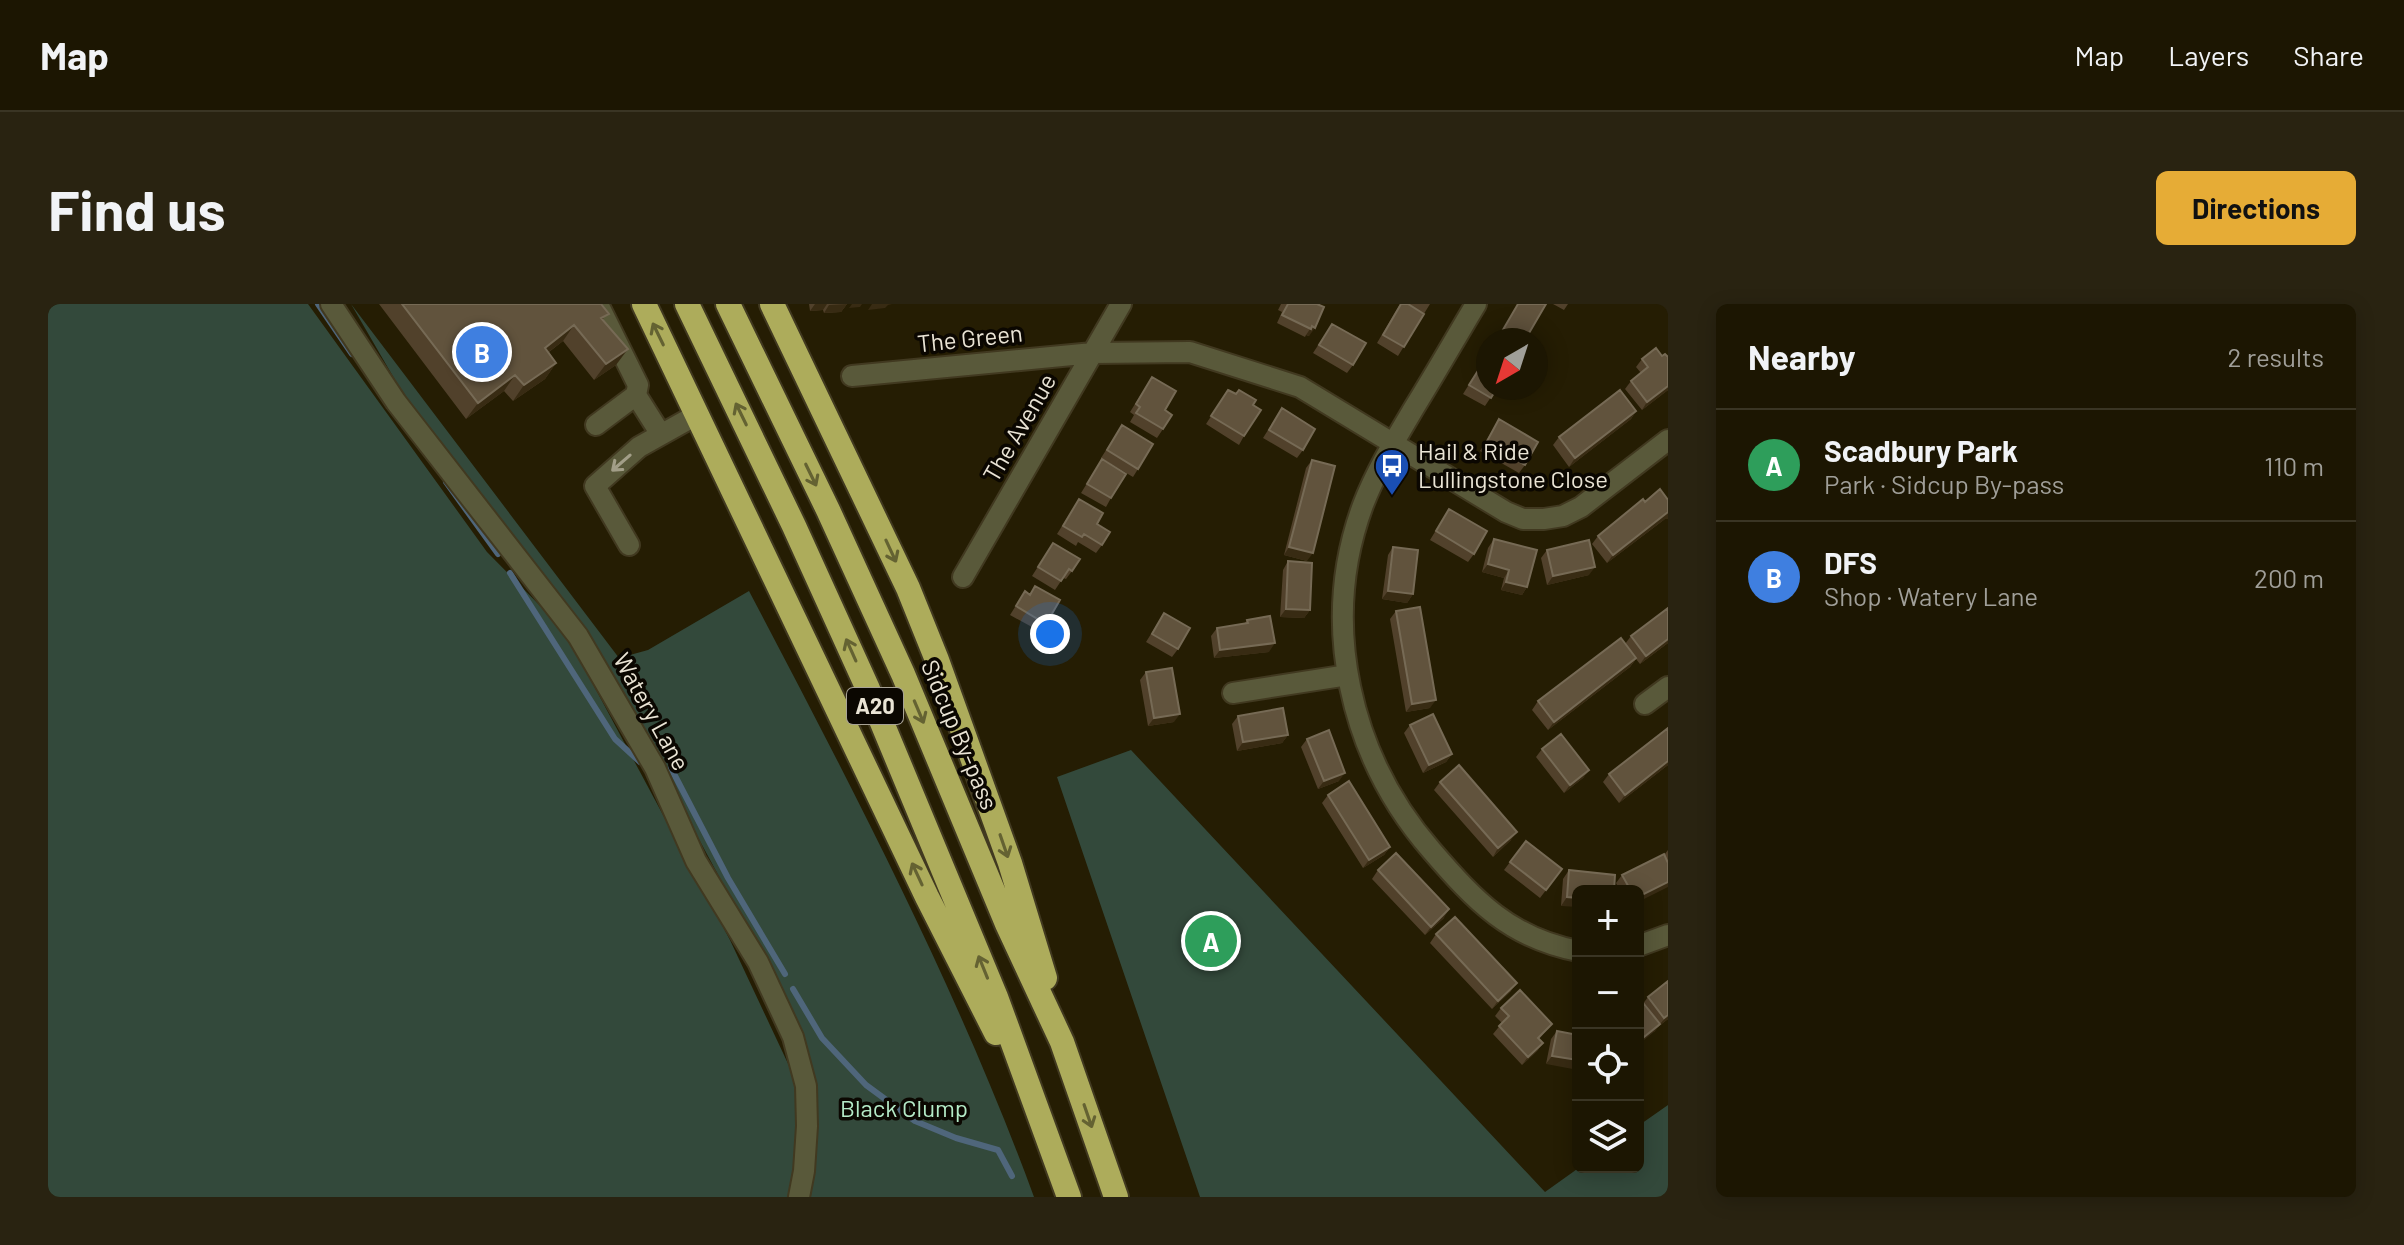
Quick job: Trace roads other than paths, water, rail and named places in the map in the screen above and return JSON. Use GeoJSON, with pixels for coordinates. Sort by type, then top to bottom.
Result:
{"type":"FeatureCollection","features":[{"type":"Feature","properties":{"kind":"highway","name":"A20"},"geometry":{"type":"LineString","coordinates":[[644,304],[927,897],[1040,1119]]}},
{"type":"Feature","properties":{"kind":"highway","name":"A20"},"geometry":{"type":"LineString","coordinates":[[687,304],[868,689],[996,997],[1069,1197]]}},
{"type":"Feature","properties":{"kind":"highway","name":"Sidcup By-pass"},"geometry":{"type":"LineString","coordinates":[[728,304],[903,674],[1007,924],[1062,1042],[1116,1197]]}},
{"type":"Feature","properties":{"kind":"highway","name":"A20"},"geometry":{"type":"LineString","coordinates":[[772,304],[908,588],[937,660],[1019,890],[1062,1042]]}},
{"type":"Feature","properties":{"kind":"street","name":"Watery Lane"},"geometry":{"type":"LineString","coordinates":[[331,304],[396,402],[578,636],[655,768],[696,861],[758,962],[793,1037],[806,1086],[807,1126],[799,1197]]}},
{"type":"Feature","properties":{"kind":"street"},"geometry":{"type":"LineString","coordinates":[[596,425],[636,395],[638,385],[598,304]]}},
{"type":"Feature","properties":{"kind":"street","name":"The Avenue"},"geometry":{"type":"LineString","coordinates":[[963,577],[1121,304]]}},
{"type":"Feature","properties":{"kind":"street"},"geometry":{"type":"LineString","coordinates":[[1476,304],[1393,443],[1364,504],[1350,554],[1343,643],[1354,707],[1373,761],[1390,794],[1423,841],[1487,909],[1506,924],[1555,946],[1572,950]]}},
{"type":"Feature","properties":{"kind":"street","name":"The Green"},"geometry":{"type":"LineString","coordinates":[[852,376],[1093,353],[1190,352],[1300,387],[1506,512],[1523,519],[1563,516],[1581,507],[1668,440]]}},
{"type":"Feature","properties":{"kind":"street"},"geometry":{"type":"LineString","coordinates":[[636,395],[660,433]]}},
{"type":"Feature","properties":{"kind":"street"},"geometry":{"type":"LineString","coordinates":[[629,545],[595,486],[639,447],[698,414]]}},
{"type":"Feature","properties":{"kind":"street"},"geometry":{"type":"LineString","coordinates":[[1233,693],[1348,675]]}},
{"type":"Feature","properties":{"kind":"street"},"geometry":{"type":"LineString","coordinates":[[1645,704],[1668,687]]}},
{"type":"Feature","properties":{"kind":"street"},"geometry":{"type":"LineString","coordinates":[[1644,944],[1668,935]]}},
{"type":"Feature","properties":{"kind":"waterway"},"geometry":{"type":"LineString","coordinates":[[318,304],[352,354]]}},
{"type":"Feature","properties":{"kind":"waterway"},"geometry":{"type":"LineString","coordinates":[[446,482],[498,554]]}},
{"type":"Feature","properties":{"kind":"waterway"},"geometry":{"type":"LineString","coordinates":[[510,573],[615,739],[640,762]]}},
{"type":"Feature","properties":{"kind":"waterway"},"geometry":{"type":"LineString","coordinates":[[671,768],[728,878],[785,974]]}},
{"type":"Feature","properties":{"kind":"waterway"},"geometry":{"type":"LineString","coordinates":[[793,989],[822,1038],[866,1085],[915,1121],[956,1138],[998,1150],[1012,1176]]}},
{"type":"Feature","properties":{"kind":"place","name":"DFS"},"geometry":{"type":"Point","coordinates":[482,352]}},
{"type":"Feature","properties":{"kind":"place","name":"Hail & Ride Lullingstone Close"},"geometry":{"type":"Point","coordinates":[1392,497]}},
{"type":"Feature","properties":{"kind":"place","name":"Scadbury Park"},"geometry":{"type":"Point","coordinates":[1211,941]}},
{"type":"Feature","properties":{"kind":"park label","name":"Black Clump"},"geometry":{"type":"Point","coordinates":[904,1109]}}]}
